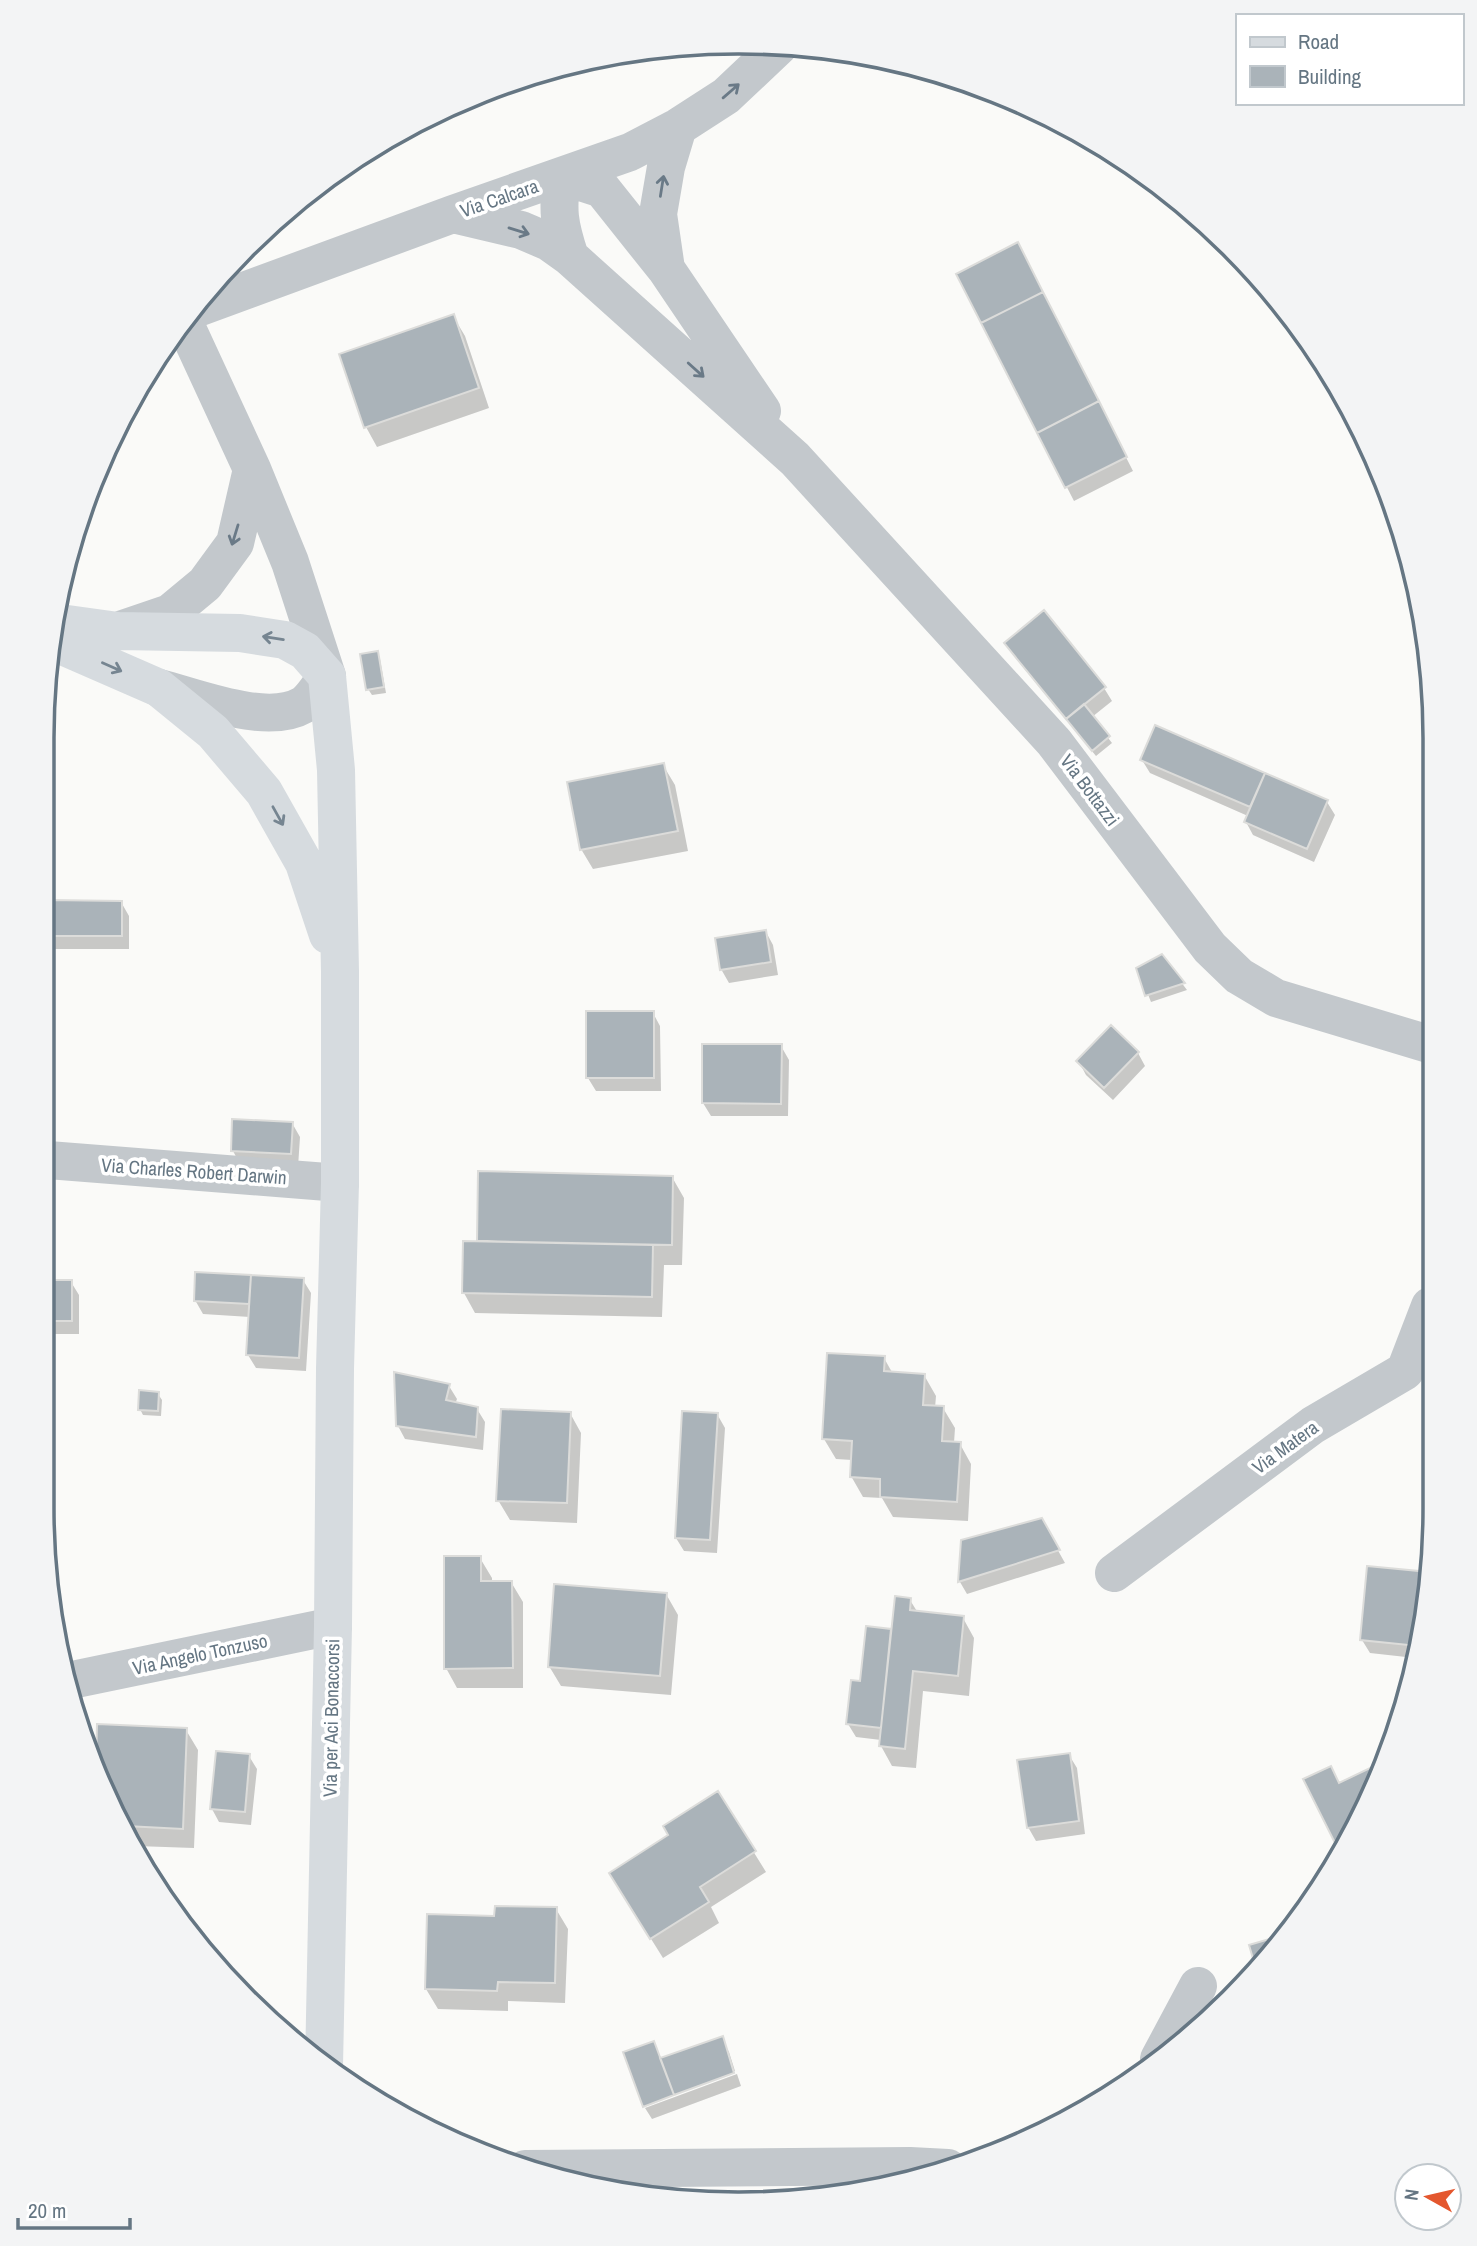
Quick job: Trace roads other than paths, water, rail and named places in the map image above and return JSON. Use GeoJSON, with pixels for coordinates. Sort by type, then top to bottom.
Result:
{"type":"FeatureCollection","features":[{"type":"Feature","properties":{"kind":"main road"},"geometry":{"type":"LineString","coordinates":[[64,624],[118,631],[240,633],[285,640],[305,651],[327,676]]}},
{"type":"Feature","properties":{"kind":"main road"},"geometry":{"type":"LineString","coordinates":[[61,645],[159,688],[213,732],[264,792],[304,863],[340,972]]}},
{"type":"Feature","properties":{"kind":"main road","name":"Via per Aci Bonaccorsi"},"geometry":{"type":"LineString","coordinates":[[324,2052],[340,1182],[336,770],[327,676]]}},
{"type":"Feature","properties":{"kind":"street","name":"Via Calcara"},"geometry":{"type":"LineString","coordinates":[[211,303],[630,152],[678,127],[726,96],[769,55]]}},
{"type":"Feature","properties":{"kind":"street"},"geometry":{"type":"LineString","coordinates":[[666,269],[658,214],[666,167],[678,127]]}},
{"type":"Feature","properties":{"kind":"street"},"geometry":{"type":"LineString","coordinates":[[570,257],[560,229],[558,206],[562,176],[602,189],[666,269],[795,459]]}},
{"type":"Feature","properties":{"kind":"street"},"geometry":{"type":"LineString","coordinates":[[453,214],[521,230],[549,242],[570,257],[795,459]]}},
{"type":"Feature","properties":{"kind":"street"},"geometry":{"type":"LineString","coordinates":[[159,688],[263,714],[286,712],[305,704],[327,676],[290,562],[252,469],[189,332]]}},
{"type":"Feature","properties":{"kind":"street","name":"Via Bottazzi"},"geometry":{"type":"LineString","coordinates":[[795,459],[1055,742],[1203,939],[1238,976],[1276,998],[1423,1042]]}},
{"type":"Feature","properties":{"kind":"street"},"geometry":{"type":"LineString","coordinates":[[118,631],[170,613],[205,584],[234,543],[252,469]]}},
{"type":"Feature","properties":{"kind":"street","name":"Via Charles Robert Darwin"},"geometry":{"type":"LineString","coordinates":[[54,1160],[340,1182]]}},
{"type":"Feature","properties":{"kind":"street","name":"Via Matera"},"geometry":{"type":"LineString","coordinates":[[1114,1573],[1313,1425],[1405,1371],[1423,1324]]}},
{"type":"Feature","properties":{"kind":"street","name":"Via Angelo Tonzuso"},"geometry":{"type":"LineString","coordinates":[[77,1679],[332,1626]]}},
{"type":"Feature","properties":{"kind":"street"},"geometry":{"type":"LineString","coordinates":[[1169,2039],[1198,1986]]}},
{"type":"Feature","properties":{"kind":"street"},"geometry":{"type":"LineString","coordinates":[[564,2169],[921,2167]]}}]}
